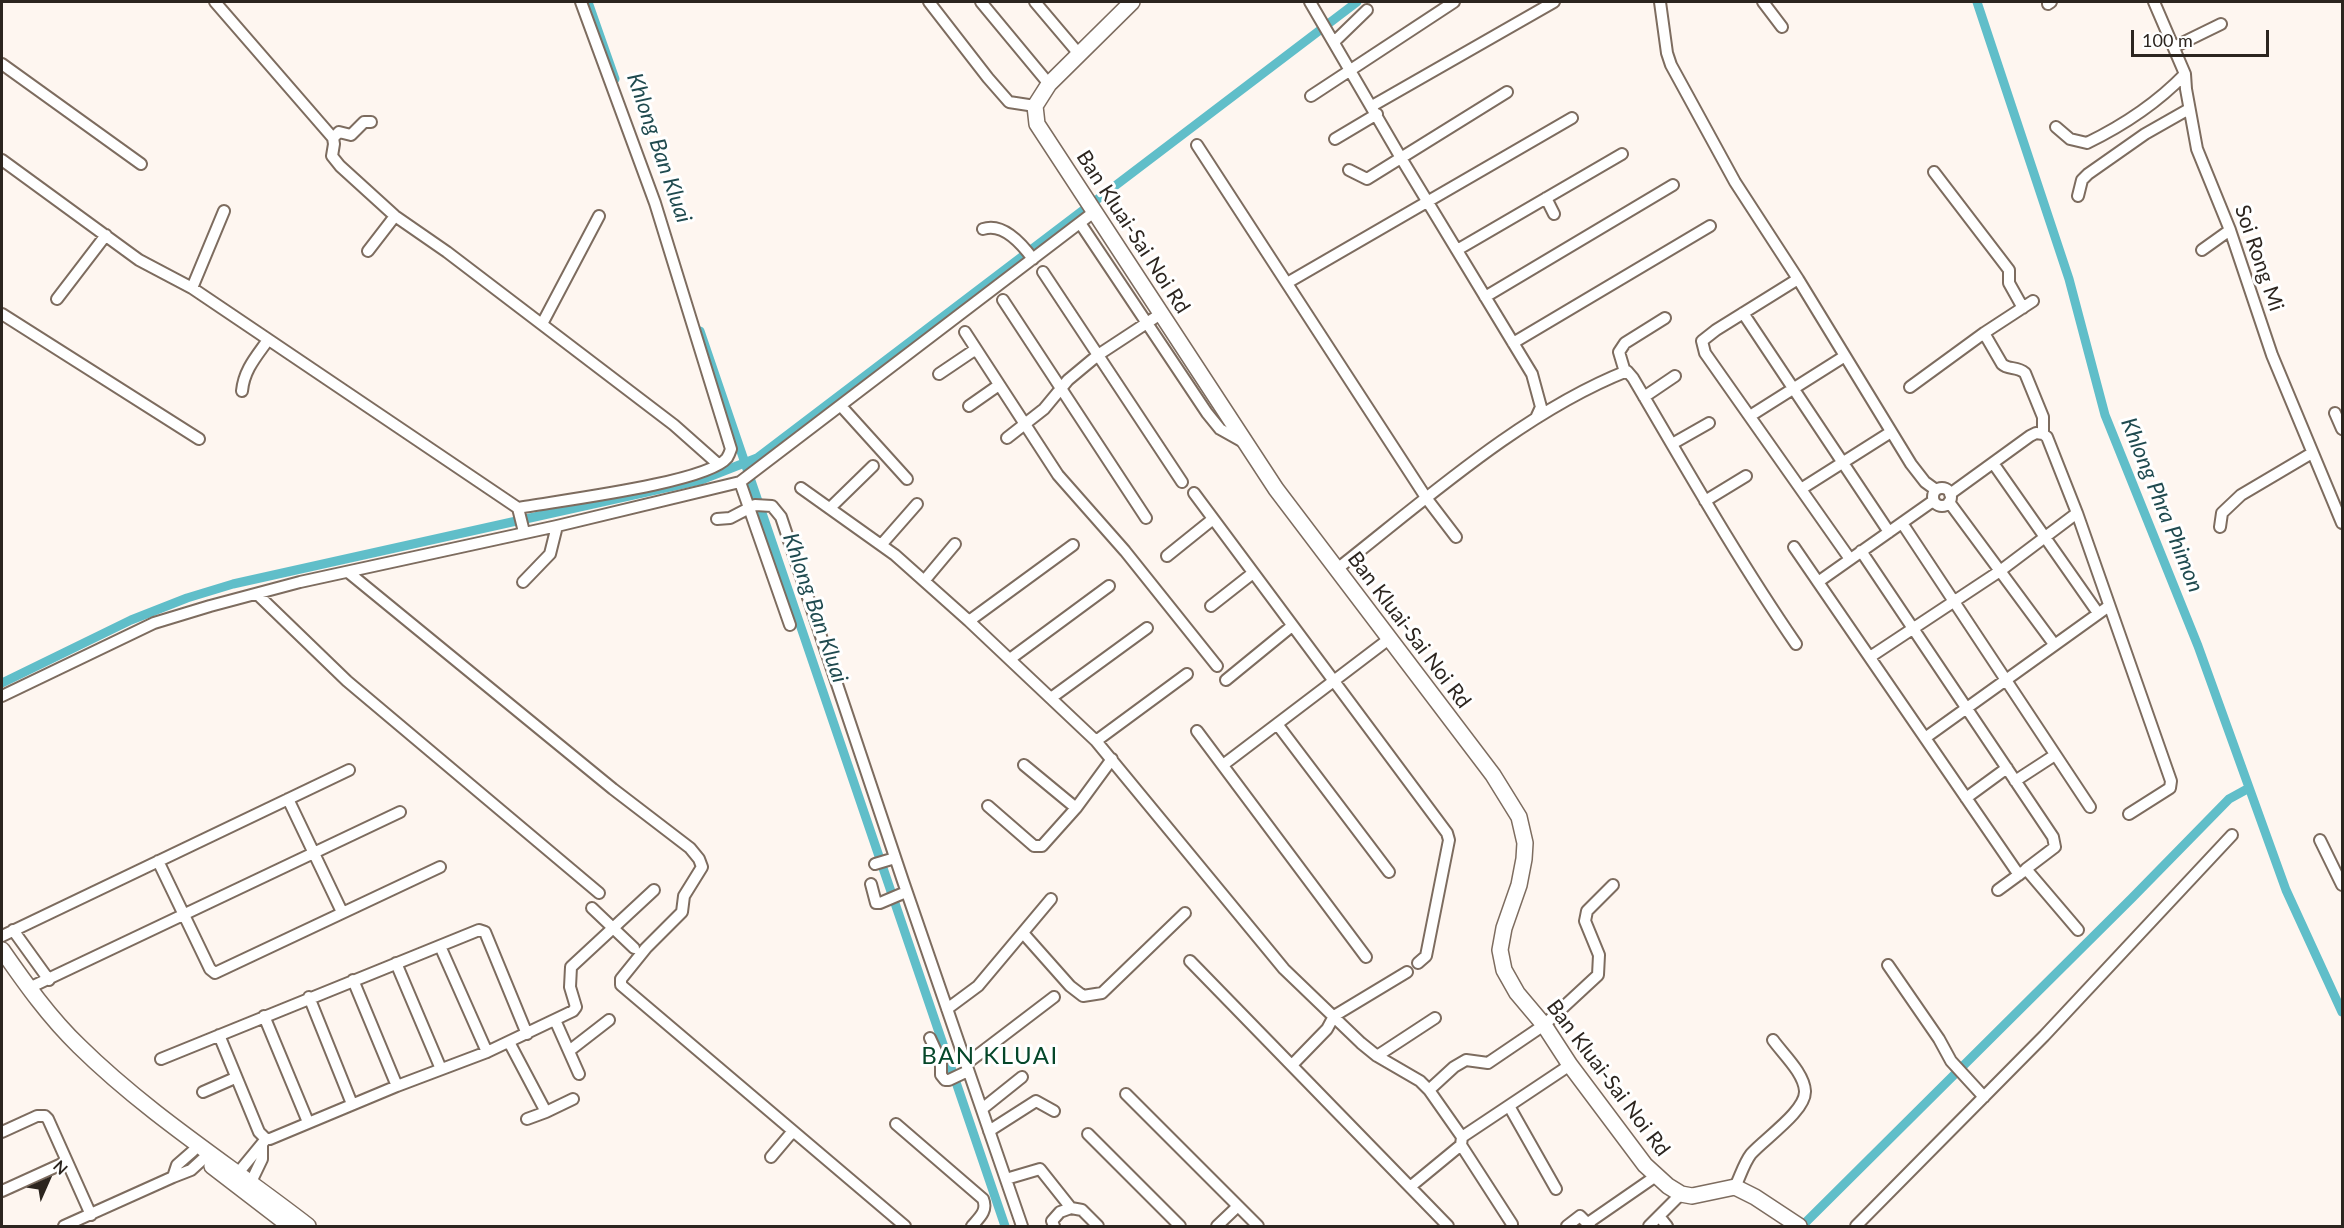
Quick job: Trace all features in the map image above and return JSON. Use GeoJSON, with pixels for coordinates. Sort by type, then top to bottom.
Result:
{"type":"FeatureCollection","features":[{"type":"Feature","properties":{"kind":"street"},"geometry":{"type":"LineString","coordinates":[[215,2],[333,138],[332,156],[335,161],[395,216],[447,252],[674,425],[718,464]]}},
{"type":"Feature","properties":{"kind":"street"},"geometry":{"type":"LineString","coordinates":[[519,511],[675,481],[718,464],[727,458],[731,449],[655,202],[581,2]]}},
{"type":"Feature","properties":{"kind":"street"},"geometry":{"type":"LineString","coordinates":[[930,2],[1009,102],[1035,106],[1049,84],[1124,4]]}},
{"type":"Feature","properties":{"kind":"street"},"geometry":{"type":"LineString","coordinates":[[981,2],[1049,84]]}},
{"type":"Feature","properties":{"kind":"street"},"geometry":{"type":"LineString","coordinates":[[1035,2],[1079,54]]}},
{"type":"Feature","properties":{"kind":"street"},"geometry":{"type":"LineString","coordinates":[[1311,96],[1454,2]]}},
{"type":"Feature","properties":{"kind":"street"},"geometry":{"type":"LineString","coordinates":[[1335,138],[1374,110],[1554,2]]}},
{"type":"Feature","properties":{"kind":"street"},"geometry":{"type":"LineString","coordinates":[[1660,2],[1667,53],[1671,64],[1735,182],[1798,279],[1911,464],[1941,506],[1993,463],[2036,433],[2047,437],[2077,513],[2171,781],[2170,788],[2129,814]]}},
{"type":"Feature","properties":{"kind":"street"},"geometry":{"type":"LineString","coordinates":[[1763,2],[1782,27]]}},
{"type":"Feature","properties":{"kind":"street","name":"Soi Rong Mi"},"geometry":{"type":"LineString","coordinates":[[2154,2],[2185,74],[2197,149],[2230,230],[2272,355],[2343,524]]}},
{"type":"Feature","properties":{"kind":"street"},"geometry":{"type":"LineString","coordinates":[[1312,6],[1532,374],[1541,407],[1536,418]]}},
{"type":"Feature","properties":{"kind":"street"},"geometry":{"type":"LineString","coordinates":[[1334,42],[1367,10]]}},
{"type":"Feature","properties":{"kind":"street"},"geometry":{"type":"LineString","coordinates":[[2174,47],[2221,24]]}},
{"type":"Feature","properties":{"kind":"street"},"geometry":{"type":"LineString","coordinates":[[4,70],[141,164]]}},
{"type":"Feature","properties":{"kind":"street"},"geometry":{"type":"LineString","coordinates":[[2056,127],[2070,139],[2087,143],[2108,133],[2161,96],[2185,74]]}},
{"type":"Feature","properties":{"kind":"street"},"geometry":{"type":"LineString","coordinates":[[1349,170],[1367,179],[1507,92]]}},
{"type":"Feature","properties":{"kind":"street","name":"Ban Kluai-Sai Noi Rd"},"geometry":{"type":"LineString","coordinates":[[1035,106],[1037,124],[1276,489],[1493,775],[1519,817],[1524,836],[1524,859],[1500,950],[1509,981],[1544,1025],[1570,1065],[1656,1176],[1681,1194]]}},
{"type":"Feature","properties":{"kind":"street"},"geometry":{"type":"LineString","coordinates":[[2078,196],[2082,180],[2088,174],[2145,134],[2189,109]]}},
{"type":"Feature","properties":{"kind":"street"},"geometry":{"type":"LineString","coordinates":[[1287,283],[1572,118]]}},
{"type":"Feature","properties":{"kind":"street"},"geometry":{"type":"LineString","coordinates":[[333,138],[339,132],[351,135],[364,122],[371,122]]}},
{"type":"Feature","properties":{"kind":"street"},"geometry":{"type":"LineString","coordinates":[[1197,145],[1427,499],[1456,537]]}},
{"type":"Feature","properties":{"kind":"street"},"geometry":{"type":"LineString","coordinates":[[1456,250],[1622,154]]}},
{"type":"Feature","properties":{"kind":"street"},"geometry":{"type":"LineString","coordinates":[[2,160],[139,260],[192,288],[519,511],[524,530]]}},
{"type":"Feature","properties":{"kind":"street"},"geometry":{"type":"LineString","coordinates":[[1934,172],[2009,270],[2010,283],[2023,308]]}},
{"type":"Feature","properties":{"kind":"street"},"geometry":{"type":"LineString","coordinates":[[1485,297],[1673,185]]}},
{"type":"Feature","properties":{"kind":"street"},"geometry":{"type":"LineString","coordinates":[[1546,198],[1554,214]]}},
{"type":"Feature","properties":{"kind":"street"},"geometry":{"type":"LineString","coordinates":[[2,696],[154,624],[257,594],[524,530],[557,526],[742,480],[1080,223],[1091,207]]}},
{"type":"Feature","properties":{"kind":"street"},"geometry":{"type":"LineString","coordinates":[[192,288],[224,210]]}},
{"type":"Feature","properties":{"kind":"street"},"geometry":{"type":"LineString","coordinates":[[368,251],[395,216]]}},
{"type":"Feature","properties":{"kind":"street"},"geometry":{"type":"LineString","coordinates":[[542,324],[599,216]]}},
{"type":"Feature","properties":{"kind":"street"},"geometry":{"type":"LineString","coordinates":[[1080,223],[1146,324],[1214,421],[1220,429],[1245,443]]}},
{"type":"Feature","properties":{"kind":"street"},"geometry":{"type":"LineString","coordinates":[[1513,343],[1710,226]]}},
{"type":"Feature","properties":{"kind":"street"},"geometry":{"type":"LineString","coordinates":[[983,229],[988,227],[1001,229],[1021,243],[1031,258]]}},
{"type":"Feature","properties":{"kind":"street"},"geometry":{"type":"LineString","coordinates":[[2202,250],[2230,230]]}},
{"type":"Feature","properties":{"kind":"street"},"geometry":{"type":"LineString","coordinates":[[57,299],[106,235]]}},
{"type":"Feature","properties":{"kind":"street"},"geometry":{"type":"LineString","coordinates":[[1043,272],[1182,482]]}},
{"type":"Feature","properties":{"kind":"street"},"geometry":{"type":"LineString","coordinates":[[1798,279],[1702,341],[1705,353],[1850,559]]}},
{"type":"Feature","properties":{"kind":"street"},"geometry":{"type":"LineString","coordinates":[[1003,300],[1146,518]]}},
{"type":"Feature","properties":{"kind":"street"},"geometry":{"type":"LineString","coordinates":[[1910,387],[1984,333],[2033,301]]}},
{"type":"Feature","properties":{"kind":"street"},"geometry":{"type":"LineString","coordinates":[[1007,438],[1044,409],[1061,388],[1098,355],[1162,313]]}},
{"type":"Feature","properties":{"kind":"street"},"geometry":{"type":"LineString","coordinates":[[2,314],[199,438]]}},
{"type":"Feature","properties":{"kind":"street"},"geometry":{"type":"LineString","coordinates":[[1743,314],[1889,532]]}},
{"type":"Feature","properties":{"kind":"street"},"geometry":{"type":"LineString","coordinates":[[1625,372],[1619,352],[1625,343],[1665,318]]}},
{"type":"Feature","properties":{"kind":"street"},"geometry":{"type":"LineString","coordinates":[[965,332],[1058,476],[1125,551],[1217,666]]}},
{"type":"Feature","properties":{"kind":"street"},"geometry":{"type":"LineString","coordinates":[[1984,333],[2005,367],[2020,369],[2025,373],[2043,417],[2043,434]]}},
{"type":"Feature","properties":{"kind":"street"},"geometry":{"type":"LineString","coordinates":[[242,391],[244,376],[268,340]]}},
{"type":"Feature","properties":{"kind":"street"},"geometry":{"type":"LineString","coordinates":[[939,374],[976,349]]}},
{"type":"Feature","properties":{"kind":"street"},"geometry":{"type":"LineString","coordinates":[[1750,417],[1845,356]]}},
{"type":"Feature","properties":{"kind":"street"},"geometry":{"type":"LineString","coordinates":[[1336,569],[1536,418],[1596,383],[1627,371],[1765,599],[1796,644]]}},
{"type":"Feature","properties":{"kind":"street"},"geometry":{"type":"LineString","coordinates":[[1644,396],[1675,376]]}},
{"type":"Feature","properties":{"kind":"street"},"geometry":{"type":"LineString","coordinates":[[969,406],[999,385]]}},
{"type":"Feature","properties":{"kind":"street"},"geometry":{"type":"LineString","coordinates":[[841,406],[907,479]]}},
{"type":"Feature","properties":{"kind":"street"},"geometry":{"type":"LineString","coordinates":[[2335,413],[2343,429]]}},
{"type":"Feature","properties":{"kind":"street"},"geometry":{"type":"LineString","coordinates":[[1672,444],[1709,423]]}},
{"type":"Feature","properties":{"kind":"street"},"geometry":{"type":"LineString","coordinates":[[1801,489],[1891,432]]}},
{"type":"Feature","properties":{"kind":"street"},"geometry":{"type":"LineString","coordinates":[[2220,527],[2222,513],[2241,495],[2313,453]]}},
{"type":"Feature","properties":{"kind":"street"},"geometry":{"type":"LineString","coordinates":[[1993,463],[2098,613]]}},
{"type":"Feature","properties":{"kind":"street"},"geometry":{"type":"LineString","coordinates":[[830,508],[873,466]]}},
{"type":"Feature","properties":{"kind":"street"},"geometry":{"type":"LineString","coordinates":[[1705,501],[1746,476]]}},
{"type":"Feature","properties":{"kind":"street"},"geometry":{"type":"LineString","coordinates":[[742,480],[790,625]]}},
{"type":"Feature","properties":{"kind":"street"},"geometry":{"type":"LineString","coordinates":[[801,488],[881,545],[924,581],[1096,741],[1284,969],[1377,1056],[1411,1075],[1429,1090],[1512,1224]]}},
{"type":"Feature","properties":{"kind":"street"},"geometry":{"type":"LineString","coordinates":[[1194,493],[1448,836],[1426,956],[1418,963]]}},
{"type":"Feature","properties":{"kind":"street"},"geometry":{"type":"LineString","coordinates":[[1818,582],[1902,523],[1934,495]]}},
{"type":"Feature","properties":{"kind":"street"},"geometry":{"type":"LineString","coordinates":[[1949,498],[2054,644]]}},
{"type":"Feature","properties":{"kind":"street"},"geometry":{"type":"LineString","coordinates":[[881,545],[917,504]]}},
{"type":"Feature","properties":{"kind":"street"},"geometry":{"type":"LineString","coordinates":[[717,519],[730,518],[752,507],[772,506],[781,517],[904,893],[947,1009],[965,1070],[982,1109],[1022,1227]]}},
{"type":"Feature","properties":{"kind":"street"},"geometry":{"type":"LineString","coordinates":[[1870,657],[2000,571],[2077,513]]}},
{"type":"Feature","properties":{"kind":"street"},"geometry":{"type":"LineString","coordinates":[[1167,556],[1213,519]]}},
{"type":"Feature","properties":{"kind":"street"},"geometry":{"type":"LineString","coordinates":[[1902,523],[2090,807]]}},
{"type":"Feature","properties":{"kind":"street"},"geometry":{"type":"LineString","coordinates":[[523,582],[550,554],[557,526]]}},
{"type":"Feature","properties":{"kind":"street"},"geometry":{"type":"LineString","coordinates":[[924,581],[955,544]]}},
{"type":"Feature","properties":{"kind":"street"},"geometry":{"type":"LineString","coordinates":[[969,621],[1073,544]]}},
{"type":"Feature","properties":{"kind":"street"},"geometry":{"type":"LineString","coordinates":[[1794,547],[1966,798],[2023,872],[2078,930]]}},
{"type":"Feature","properties":{"kind":"street"},"geometry":{"type":"LineString","coordinates":[[1861,551],[2056,843],[2051,850],[1998,890]]}},
{"type":"Feature","properties":{"kind":"street"},"geometry":{"type":"LineString","coordinates":[[348,572],[614,789],[690,848],[702,867],[684,896],[682,912],[645,948],[621,979],[621,985],[905,1227]]}},
{"type":"Feature","properties":{"kind":"street"},"geometry":{"type":"LineString","coordinates":[[1211,606],[1253,573]]}},
{"type":"Feature","properties":{"kind":"street"},"geometry":{"type":"LineString","coordinates":[[1010,659],[1109,586]]}},
{"type":"Feature","properties":{"kind":"street"},"geometry":{"type":"LineString","coordinates":[[257,594],[347,681],[599,893]]}},
{"type":"Feature","properties":{"kind":"street"},"geometry":{"type":"LineString","coordinates":[[1925,738],[2109,606]]}},
{"type":"Feature","properties":{"kind":"street"},"geometry":{"type":"LineString","coordinates":[[1226,680],[1292,626]]}},
{"type":"Feature","properties":{"kind":"street"},"geometry":{"type":"LineString","coordinates":[[1051,698],[1147,628]]}},
{"type":"Feature","properties":{"kind":"street"},"geometry":{"type":"LineString","coordinates":[[1223,765],[1389,639]]}},
{"type":"Feature","properties":{"kind":"street"},"geometry":{"type":"LineString","coordinates":[[1096,741],[1187,674]]}},
{"type":"Feature","properties":{"kind":"street"},"geometry":{"type":"LineString","coordinates":[[1277,724],[1389,872]]}},
{"type":"Feature","properties":{"kind":"street"},"geometry":{"type":"LineString","coordinates":[[1197,730],[1366,957]]}},
{"type":"Feature","properties":{"kind":"street"},"geometry":{"type":"LineString","coordinates":[[2015,781],[2055,755]]}},
{"type":"Feature","properties":{"kind":"street"},"geometry":{"type":"LineString","coordinates":[[988,806],[1038,847],[1042,846],[1076,808],[1112,759]]}},
{"type":"Feature","properties":{"kind":"street"},"geometry":{"type":"LineString","coordinates":[[1024,765],[1076,808]]}},
{"type":"Feature","properties":{"kind":"street"},"geometry":{"type":"LineString","coordinates":[[1966,798],[2007,768]]}},
{"type":"Feature","properties":{"kind":"street"},"geometry":{"type":"LineString","coordinates":[[2,936],[349,770]]}},
{"type":"Feature","properties":{"kind":"street"},"geometry":{"type":"LineString","coordinates":[[288,799],[342,912]]}},
{"type":"Feature","properties":{"kind":"street"},"geometry":{"type":"LineString","coordinates":[[29,988],[400,812]]}},
{"type":"Feature","properties":{"kind":"street"},"geometry":{"type":"LineString","coordinates":[[1856,1227],[2044,1036],[2232,836]]}},
{"type":"Feature","properties":{"kind":"street"},"geometry":{"type":"LineString","coordinates":[[2320,840],[2343,885]]}},
{"type":"Feature","properties":{"kind":"street"},"geometry":{"type":"LineString","coordinates":[[877,863],[894,859]]}},
{"type":"Feature","properties":{"kind":"street"},"geometry":{"type":"LineString","coordinates":[[158,861],[210,969],[215,973],[440,867]]}},
{"type":"Feature","properties":{"kind":"street"},"geometry":{"type":"LineString","coordinates":[[871,884],[874,901],[880,903],[904,893]]}},
{"type":"Feature","properties":{"kind":"street"},"geometry":{"type":"LineString","coordinates":[[1429,1090],[1454,1067],[1466,1060],[1486,1065],[1544,1025],[1598,975],[1599,955],[1585,921],[1587,911],[1613,885]]}},
{"type":"Feature","properties":{"kind":"street"},"geometry":{"type":"LineString","coordinates":[[245,1177],[253,1153],[264,1143],[352,1104],[487,1052],[575,1009],[570,987],[571,967],[654,890]]}},
{"type":"Feature","properties":{"kind":"street"},"geometry":{"type":"LineString","coordinates":[[947,1009],[978,986],[1051,899]]}},
{"type":"Feature","properties":{"kind":"street"},"geometry":{"type":"LineString","coordinates":[[592,908],[634,948]]}},
{"type":"Feature","properties":{"kind":"street"},"geometry":{"type":"LineString","coordinates":[[1023,933],[1070,986],[1083,996],[1090,996],[1102,993],[1185,913]]}},
{"type":"Feature","properties":{"kind":"street"},"geometry":{"type":"LineString","coordinates":[[13,930],[49,980]]}},
{"type":"Feature","properties":{"kind":"street"},"geometry":{"type":"LineString","coordinates":[[161,1059],[479,930],[485,932],[527,1034]]}},
{"type":"Feature","properties":{"kind":"street"},"geometry":{"type":"LineString","coordinates":[[440,946],[487,1052]]}},
{"type":"Feature","properties":{"kind":"street"},"geometry":{"type":"LineString","coordinates":[[2,950],[29,988],[78,1045],[131,1092],[308,1227]]}},
{"type":"Feature","properties":{"kind":"street"},"geometry":{"type":"LineString","coordinates":[[1190,961],[1448,1227]]}},
{"type":"Feature","properties":{"kind":"street"},"geometry":{"type":"LineString","coordinates":[[396,963],[441,1069]]}},
{"type":"Feature","properties":{"kind":"street"},"geometry":{"type":"LineString","coordinates":[[1888,965],[1939,1039],[1951,1061],[1983,1097]]}},
{"type":"Feature","properties":{"kind":"street"},"geometry":{"type":"LineString","coordinates":[[2,966],[34,1011],[63,1044],[106,1083],[290,1227]]}},
{"type":"Feature","properties":{"kind":"street"},"geometry":{"type":"LineString","coordinates":[[1292,1065],[1327,1029],[1334,1016],[1407,972]]}},
{"type":"Feature","properties":{"kind":"street"},"geometry":{"type":"LineString","coordinates":[[353,980],[397,1086]]}},
{"type":"Feature","properties":{"kind":"street"},"geometry":{"type":"LineString","coordinates":[[930,1038],[941,1062],[941,1076],[949,1080],[965,1070],[1054,997]]}},
{"type":"Feature","properties":{"kind":"street"},"geometry":{"type":"LineString","coordinates":[[309,998],[352,1104]]}},
{"type":"Feature","properties":{"kind":"street"},"geometry":{"type":"LineString","coordinates":[[264,1016],[308,1122]]}},
{"type":"Feature","properties":{"kind":"street"},"geometry":{"type":"LineString","coordinates":[[1377,1056],[1435,1018]]}},
{"type":"Feature","properties":{"kind":"street"},"geometry":{"type":"LineString","coordinates":[[555,1020],[579,1074]]}},
{"type":"Feature","properties":{"kind":"street"},"geometry":{"type":"LineString","coordinates":[[569,1052],[609,1020]]}},
{"type":"Feature","properties":{"kind":"street"},"geometry":{"type":"LineString","coordinates":[[219,1035],[264,1143]]}},
{"type":"Feature","properties":{"kind":"street"},"geometry":{"type":"LineString","coordinates":[[1735,1187],[1752,1153],[1788,1120],[1801,1104],[1805,1092],[1801,1078],[1773,1040]]}},
{"type":"Feature","properties":{"kind":"street"},"geometry":{"type":"LineString","coordinates":[[509,1042],[546,1112]]}},
{"type":"Feature","properties":{"kind":"street"},"geometry":{"type":"LineString","coordinates":[[1410,1187],[1461,1141],[1570,1065]]}},
{"type":"Feature","properties":{"kind":"street"},"geometry":{"type":"LineString","coordinates":[[982,1109],[1022,1077]]}},
{"type":"Feature","properties":{"kind":"street"},"geometry":{"type":"LineString","coordinates":[[203,1092],[235,1078]]}},
{"type":"Feature","properties":{"kind":"street"},"geometry":{"type":"LineString","coordinates":[[1126,1094],[1258,1227]]}},
{"type":"Feature","properties":{"kind":"street"},"geometry":{"type":"LineString","coordinates":[[527,1119],[573,1099]]}},
{"type":"Feature","properties":{"kind":"street"},"geometry":{"type":"LineString","coordinates":[[989,1131],[1036,1101],[1054,1111]]}},
{"type":"Feature","properties":{"kind":"street"},"geometry":{"type":"LineString","coordinates":[[1509,1106],[1556,1189]]}},
{"type":"Feature","properties":{"kind":"street"},"geometry":{"type":"LineString","coordinates":[[2,1132],[37,1116],[45,1116],[91,1215]]}},
{"type":"Feature","properties":{"kind":"street"},"geometry":{"type":"LineString","coordinates":[[896,1124],[984,1199],[986,1205],[984,1212],[972,1227]]}},
{"type":"Feature","properties":{"kind":"street"},"geometry":{"type":"LineString","coordinates":[[771,1156],[793,1131]]}},
{"type":"Feature","properties":{"kind":"street"},"geometry":{"type":"LineString","coordinates":[[1088,1134],[1180,1227]]}},
{"type":"Feature","properties":{"kind":"street"},"geometry":{"type":"LineString","coordinates":[[64,1227],[191,1170],[198,1155]]}},
{"type":"Feature","properties":{"kind":"street"},"geometry":{"type":"LineString","coordinates":[[2,1191],[66,1162]]}},
{"type":"Feature","properties":{"kind":"street"},"geometry":{"type":"LineString","coordinates":[[1006,1179],[1040,1169],[1071,1208]]}},
{"type":"Feature","properties":{"kind":"street"},"geometry":{"type":"LineString","coordinates":[[1567,1227],[1579,1216],[1589,1225],[1656,1176]]}},
{"type":"Feature","properties":{"kind":"street"},"geometry":{"type":"LineString","coordinates":[[1649,1227],[1681,1194],[1692,1196],[1735,1187],[1755,1197],[1794,1223]]}},
{"type":"Feature","properties":{"kind":"street"},"geometry":{"type":"LineString","coordinates":[[1217,1227],[1238,1206]]}},
{"type":"Feature","properties":{"kind":"street"},"geometry":{"type":"LineString","coordinates":[[1054,1227],[1052,1221],[1060,1212],[1071,1208],[1082,1210],[1098,1227]]}},
{"type":"Feature","properties":{"kind":"street"},"geometry":{"type":"LineString","coordinates":[[1659,1216],[1667,1227]]}},
{"type":"Feature","properties":{"kind":"waterway","name":"Khlong Ban Kluai"},"geometry":{"type":"LineString","coordinates":[[588,2],[615,79]]}},
{"type":"Feature","properties":{"kind":"waterway"},"geometry":{"type":"LineString","coordinates":[[2,683],[131,620],[187,598],[233,584],[701,480],[757,458],[1357,2]]}},
{"type":"Feature","properties":{"kind":"waterway","name":"Khlong Phra Phimon"},"geometry":{"type":"LineString","coordinates":[[1977,2],[2069,279],[2105,415],[2198,646],[2286,890],[2342,1012]]}},
{"type":"Feature","properties":{"kind":"waterway","name":"Khlong Ban Kluai"},"geometry":{"type":"LineString","coordinates":[[700,331],[1005,1226]]}},
{"type":"Feature","properties":{"kind":"waterway"},"geometry":{"type":"LineString","coordinates":[[1802,1226],[2229,799],[2249,788]]}},
{"type":"Feature","properties":{"kind":"district","name":"BAN KLUAI"},"geometry":{"type":"Point","coordinates":[990,1056]}}]}
